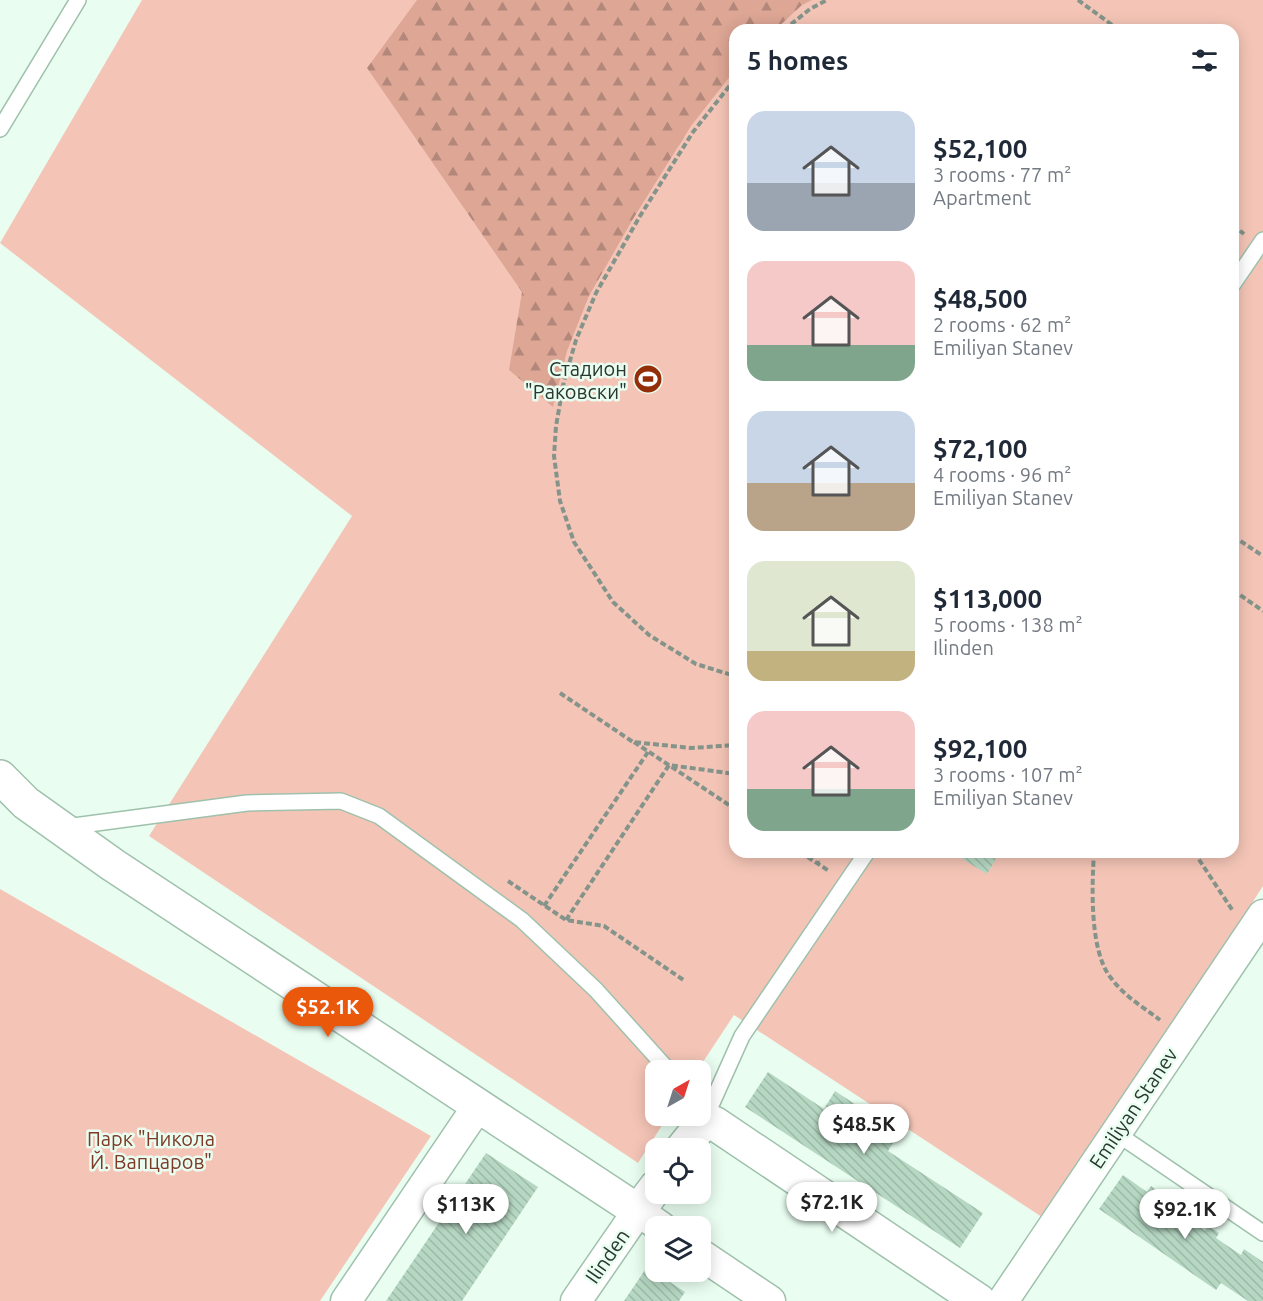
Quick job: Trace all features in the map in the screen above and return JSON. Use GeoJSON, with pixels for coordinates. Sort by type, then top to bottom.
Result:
{"type":"FeatureCollection","features":[{"type":"Feature","properties":{"kind":"street"},"geometry":{"type":"LineString","coordinates":[[0,777],[26,803],[113,865],[478,1106],[652,1208]]}},
{"type":"Feature","properties":{"kind":"street","name":"Emiliyan Stanev"},"geometry":{"type":"LineString","coordinates":[[1003,1301],[1181,1036],[1258,933]]}},
{"type":"Feature","properties":{"kind":"street"},"geometry":{"type":"LineString","coordinates":[[346,1301],[478,1106]]}},
{"type":"Feature","properties":{"kind":"street"},"geometry":{"type":"LineString","coordinates":[[711,1123],[979,1301]]}},
{"type":"Feature","properties":{"kind":"street","name":"Ilinden"},"geometry":{"type":"LineString","coordinates":[[576,1301],[652,1208]]}},
{"type":"Feature","properties":{"kind":"street"},"geometry":{"type":"LineString","coordinates":[[711,1261],[770,1301]]}},
{"type":"Feature","properties":{"kind":"lane"},"geometry":{"type":"LineString","coordinates":[[0,129],[78,0]]}},
{"type":"Feature","properties":{"kind":"lane"},"geometry":{"type":"LineString","coordinates":[[1239,275],[1263,240]]}},
{"type":"Feature","properties":{"kind":"lane"},"geometry":{"type":"LineString","coordinates":[[61,828],[247,803],[341,801],[379,816],[522,921],[596,990],[659,1060]]}},
{"type":"Feature","properties":{"kind":"lane"},"geometry":{"type":"LineString","coordinates":[[711,1100],[742,1036],[863,858]]}},
{"type":"Feature","properties":{"kind":"lane"},"geometry":{"type":"LineString","coordinates":[[1116,1133],[1263,1233]]}},
{"type":"Feature","properties":{"kind":"path"},"geometry":{"type":"LineString","coordinates":[[791,24],[810,9],[827,0]]}},
{"type":"Feature","properties":{"kind":"path"},"geometry":{"type":"LineString","coordinates":[[1078,0],[1111,24]]}},
{"type":"Feature","properties":{"kind":"path"},"geometry":{"type":"LineString","coordinates":[[729,87],[693,132],[640,216],[596,293],[576,340],[564,381],[556,426],[554,456],[560,501],[574,542],[613,602],[648,635],[696,664],[729,674]]}},
{"type":"Feature","properties":{"kind":"path"},"geometry":{"type":"LineString","coordinates":[[1239,540],[1263,555]]}},
{"type":"Feature","properties":{"kind":"path"},"geometry":{"type":"LineString","coordinates":[[1239,594],[1263,610]]}},
{"type":"Feature","properties":{"kind":"path"},"geometry":{"type":"LineString","coordinates":[[560,693],[729,805]]}},
{"type":"Feature","properties":{"kind":"path"},"geometry":{"type":"LineString","coordinates":[[633,742],[691,748],[729,745]]}},
{"type":"Feature","properties":{"kind":"path"},"geometry":{"type":"LineString","coordinates":[[544,906],[648,752]]}},
{"type":"Feature","properties":{"kind":"path"},"geometry":{"type":"LineString","coordinates":[[669,765],[729,773]]}},
{"type":"Feature","properties":{"kind":"path"},"geometry":{"type":"LineString","coordinates":[[566,920],[669,765]]}},
{"type":"Feature","properties":{"kind":"path"},"geometry":{"type":"LineString","coordinates":[[809,858],[846,883]]}},
{"type":"Feature","properties":{"kind":"path"},"geometry":{"type":"LineString","coordinates":[[817,858],[818,864]]}},
{"type":"Feature","properties":{"kind":"path"},"geometry":{"type":"LineString","coordinates":[[1094,858],[1092,879],[1093,919],[1101,956],[1109,977],[1125,994],[1181,1036]]}},
{"type":"Feature","properties":{"kind":"path"},"geometry":{"type":"LineString","coordinates":[[1199,858],[1258,933]]}},
{"type":"Feature","properties":{"kind":"path"},"geometry":{"type":"LineString","coordinates":[[507,880],[566,920],[604,926],[685,981]]}},
{"type":"Feature","properties":{"kind":"green space"},"geometry":{"type":"Polygon","coordinates":[[[142,0],[1263,0],[1263,886],[1048,1221],[734,1015],[704,1060],[645,1060],[645,1126],[662,1126],[654,1138],[645,1138],[645,1152],[638,1163],[149,836],[352,516],[0,243],[142,0]]]}},
{"type":"Feature","properties":{"kind":"green space"},"geometry":{"type":"Polygon","coordinates":[[[417,0],[812,0],[802,5],[781,24],[729,24],[729,78],[691,126],[633,219],[589,296],[567,351],[553,407],[509,370],[522,292],[367,68],[417,0]]]}},
{"type":"Feature","properties":{"kind":"green space","name":"Парк \"Никола Й. Вапцаров\""},"geometry":{"type":"Polygon","coordinates":[[[0,889],[431,1136],[320,1301],[0,1301],[0,889]]]}},
{"type":"Feature","properties":{"kind":"building"},"geometry":{"type":"Polygon","coordinates":[[[961,858],[996,858],[987,874],[961,858]]]}},
{"type":"Feature","properties":{"kind":"building"},"geometry":{"type":"Polygon","coordinates":[[[768,1072],[824,1109],[835,1091],[899,1133],[888,1151],[983,1213],[960,1248],[745,1107],[768,1072]]]}},
{"type":"Feature","properties":{"kind":"building"},"geometry":{"type":"Polygon","coordinates":[[[486,1153],[538,1187],[462,1301],[386,1301],[486,1153]]]}},
{"type":"Feature","properties":{"kind":"building"},"geometry":{"type":"Polygon","coordinates":[[[1123,1175],[1147,1192],[1151,1186],[1162,1194],[1159,1199],[1205,1231],[1208,1226],[1219,1233],[1216,1238],[1241,1255],[1244,1249],[1263,1262],[1263,1301],[1248,1301],[1221,1283],[1216,1290],[1099,1209],[1123,1175]]]}},
{"type":"Feature","properties":{"kind":"building"},"geometry":{"type":"Polygon","coordinates":[[[645,1270],[645,1282],[670,1282],[685,1292],[679,1301],[624,1301],[645,1270]]]}},
{"type":"Feature","properties":{"kind":"place","name":"Стадион \"Раковски\""},"geometry":{"type":"Point","coordinates":[648,379]}}]}
